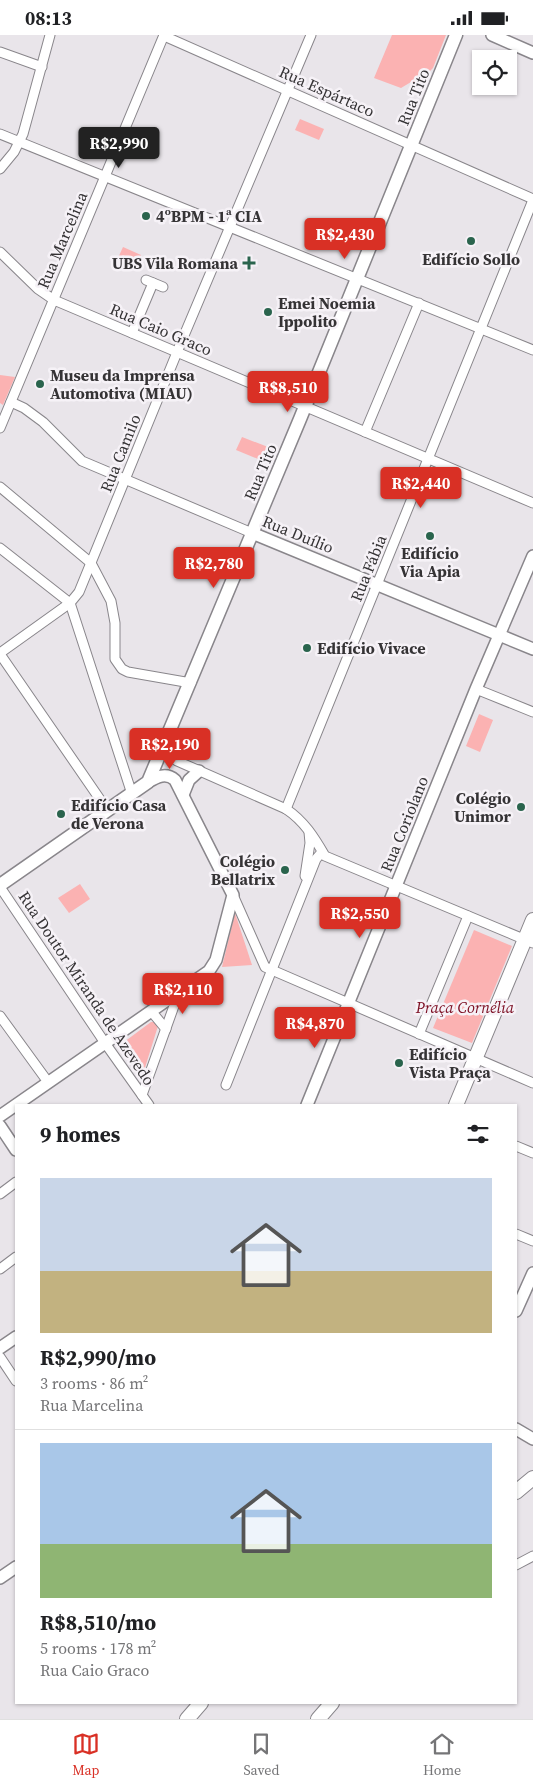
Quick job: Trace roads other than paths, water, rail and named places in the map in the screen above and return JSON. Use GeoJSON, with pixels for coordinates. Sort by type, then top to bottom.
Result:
{"type":"FeatureCollection","features":[{"type":"Feature","properties":{"kind":"main road","name":"Rua Tito"},"geometry":{"type":"LineString","coordinates":[[148,782],[305,407],[456,35]]}},
{"type":"Feature","properties":{"kind":"main road"},"geometry":{"type":"LineString","coordinates":[[0,886],[148,782]]}},
{"type":"Feature","properties":{"kind":"main road"},"geometry":{"type":"LineString","coordinates":[[456,1104],[529,942],[533,920]]}},
{"type":"Feature","properties":{"kind":"main road"},"geometry":{"type":"LineString","coordinates":[[517,1491],[533,1478]]}},
{"type":"Feature","properties":{"kind":"main road"},"geometry":{"type":"LineString","coordinates":[[187,1719],[200,1704]]}},
{"type":"Feature","properties":{"kind":"main road"},"geometry":{"type":"LineString","coordinates":[[323,1717],[331,1704]]}},
{"type":"Feature","properties":{"kind":"street"},"geometry":{"type":"LineString","coordinates":[[0,169],[20,142],[50,35]]}},
{"type":"Feature","properties":{"kind":"street","name":"Rua Espártaco"},"geometry":{"type":"LineString","coordinates":[[164,35],[533,199]]}},
{"type":"Feature","properties":{"kind":"street","name":"Rua Marcelina"},"geometry":{"type":"LineString","coordinates":[[0,428],[2,413],[11,402],[164,35]]}},
{"type":"Feature","properties":{"kind":"street","name":"Rua Camilo"},"geometry":{"type":"LineString","coordinates":[[70,603],[79,591],[91,563],[311,35]]}},
{"type":"Feature","properties":{"kind":"street"},"geometry":{"type":"LineString","coordinates":[[492,35],[533,53]]}},
{"type":"Feature","properties":{"kind":"street"},"geometry":{"type":"LineString","coordinates":[[0,52],[42,67]]}},
{"type":"Feature","properties":{"kind":"street"},"geometry":{"type":"LineString","coordinates":[[0,134],[533,350]]}},
{"type":"Feature","properties":{"kind":"street","name":"Rua Fábia"},"geometry":{"type":"LineString","coordinates":[[286,809],[533,199]]}},
{"type":"Feature","properties":{"kind":"street","name":"Rua Caio Graco"},"geometry":{"type":"LineString","coordinates":[[0,252],[38,289],[54,300],[533,503]]}},
{"type":"Feature","properties":{"kind":"street"},"geometry":{"type":"LineString","coordinates":[[132,333],[149,282],[163,287]]}},
{"type":"Feature","properties":{"kind":"street"},"geometry":{"type":"LineString","coordinates":[[365,432],[418,303]]}},
{"type":"Feature","properties":{"kind":"street","name":"Rua Duílio"},"geometry":{"type":"LineString","coordinates":[[11,402],[24,408],[43,422],[78,459],[124,480],[533,649]]}},
{"type":"Feature","properties":{"kind":"street"},"geometry":{"type":"LineString","coordinates":[[0,487],[91,563],[111,601],[115,623],[114,650],[118,664],[128,671],[190,683]]}},
{"type":"Feature","properties":{"kind":"street"},"geometry":{"type":"LineString","coordinates":[[0,548],[70,603],[132,794]]}},
{"type":"Feature","properties":{"kind":"street","name":"Rua Coriolano"},"geometry":{"type":"LineString","coordinates":[[307,1104],[476,689],[533,557]]}},
{"type":"Feature","properties":{"kind":"street"},"geometry":{"type":"LineString","coordinates":[[70,603],[0,653],[108,811]]}},
{"type":"Feature","properties":{"kind":"street"},"geometry":{"type":"LineString","coordinates":[[476,689],[533,712]]}},
{"type":"Feature","properties":{"kind":"street"},"geometry":{"type":"LineString","coordinates":[[164,745],[172,757],[296,815],[309,829],[325,856],[529,942]]}},
{"type":"Feature","properties":{"kind":"street"},"geometry":{"type":"LineString","coordinates":[[183,795],[189,780],[199,771]]}},
{"type":"Feature","properties":{"kind":"street"},"geometry":{"type":"LineString","coordinates":[[148,782],[161,776],[169,775],[175,780],[233,895],[265,967],[533,1083]]}},
{"type":"Feature","properties":{"kind":"street"},"geometry":{"type":"LineString","coordinates":[[305,885],[310,843],[309,829]]}},
{"type":"Feature","properties":{"kind":"street"},"geometry":{"type":"LineString","coordinates":[[226,1085],[305,885],[316,859],[322,851]]}},
{"type":"Feature","properties":{"kind":"street","name":"Rua Doutor Miranda de Azevedo"},"geometry":{"type":"LineString","coordinates":[[0,886],[148,1104]]}},
{"type":"Feature","properties":{"kind":"street"},"geometry":{"type":"LineString","coordinates":[[17,1104],[209,971],[216,960],[233,895]]}},
{"type":"Feature","properties":{"kind":"street"},"geometry":{"type":"LineString","coordinates":[[419,1034],[468,916]]}},
{"type":"Feature","properties":{"kind":"street"},"geometry":{"type":"LineString","coordinates":[[142,1095],[179,992]]}},
{"type":"Feature","properties":{"kind":"street"},"geometry":{"type":"LineString","coordinates":[[151,1011],[166,1029]]}},
{"type":"Feature","properties":{"kind":"street"},"geometry":{"type":"LineString","coordinates":[[0,1016],[48,1083]]}},
{"type":"Feature","properties":{"kind":"street"},"geometry":{"type":"LineString","coordinates":[[0,1116],[15,1106]]}},
{"type":"Feature","properties":{"kind":"street"},"geometry":{"type":"LineString","coordinates":[[0,1126],[15,1148]]}},
{"type":"Feature","properties":{"kind":"street"},"geometry":{"type":"LineString","coordinates":[[517,1143],[533,1153]]}},
{"type":"Feature","properties":{"kind":"street"},"geometry":{"type":"LineString","coordinates":[[0,1194],[15,1183]]}},
{"type":"Feature","properties":{"kind":"street"},"geometry":{"type":"LineString","coordinates":[[517,1234],[533,1241]]}},
{"type":"Feature","properties":{"kind":"street"},"geometry":{"type":"LineString","coordinates":[[0,1269],[15,1258]]}},
{"type":"Feature","properties":{"kind":"street"},"geometry":{"type":"LineString","coordinates":[[517,1309],[533,1273]]}},
{"type":"Feature","properties":{"kind":"street"},"geometry":{"type":"LineString","coordinates":[[0,1348],[15,1338]]}},
{"type":"Feature","properties":{"kind":"street"},"geometry":{"type":"LineString","coordinates":[[0,1357],[15,1380]]}},
{"type":"Feature","properties":{"kind":"street"},"geometry":{"type":"LineString","coordinates":[[517,1430],[533,1439]]}},
{"type":"Feature","properties":{"kind":"street"},"geometry":{"type":"LineString","coordinates":[[517,1564],[533,1556]]}},
{"type":"Feature","properties":{"kind":"street"},"geometry":{"type":"LineString","coordinates":[[0,1577],[15,1568]]}},
{"type":"Feature","properties":{"kind":"place","name":"4ºBPM - 1ª CIA"},"geometry":{"type":"Point","coordinates":[146,216]}},
{"type":"Feature","properties":{"kind":"place","name":"Edifício Sollo"},"geometry":{"type":"Point","coordinates":[471,241]}},
{"type":"Feature","properties":{"kind":"place","name":"UBS Vila Romana"},"geometry":{"type":"Point","coordinates":[249,263]}},
{"type":"Feature","properties":{"kind":"place","name":"Emei Noemia Ippolito"},"geometry":{"type":"Point","coordinates":[268,312]}},
{"type":"Feature","properties":{"kind":"place","name":"Museu da Imprensa Automotiva (MIAU)"},"geometry":{"type":"Point","coordinates":[40,384]}},
{"type":"Feature","properties":{"kind":"place","name":"Edifício Via Apia"},"geometry":{"type":"Point","coordinates":[430,536]}},
{"type":"Feature","properties":{"kind":"place","name":"Edifício Vivace"},"geometry":{"type":"Point","coordinates":[307,648]}},
{"type":"Feature","properties":{"kind":"place","name":"Colégio Unimor"},"geometry":{"type":"Point","coordinates":[521,807]}},
{"type":"Feature","properties":{"kind":"place","name":"Edifício Casa de Verona"},"geometry":{"type":"Point","coordinates":[61,814]}},
{"type":"Feature","properties":{"kind":"place","name":"Colégio Bellatrix"},"geometry":{"type":"Point","coordinates":[285,870]}},
{"type":"Feature","properties":{"kind":"place","name":"Edifício Vista Praça"},"geometry":{"type":"Point","coordinates":[399,1063]}},
{"type":"Feature","properties":{"kind":"park label","name":"Praça Cornélia"},"geometry":{"type":"Point","coordinates":[465,1007]}}]}
